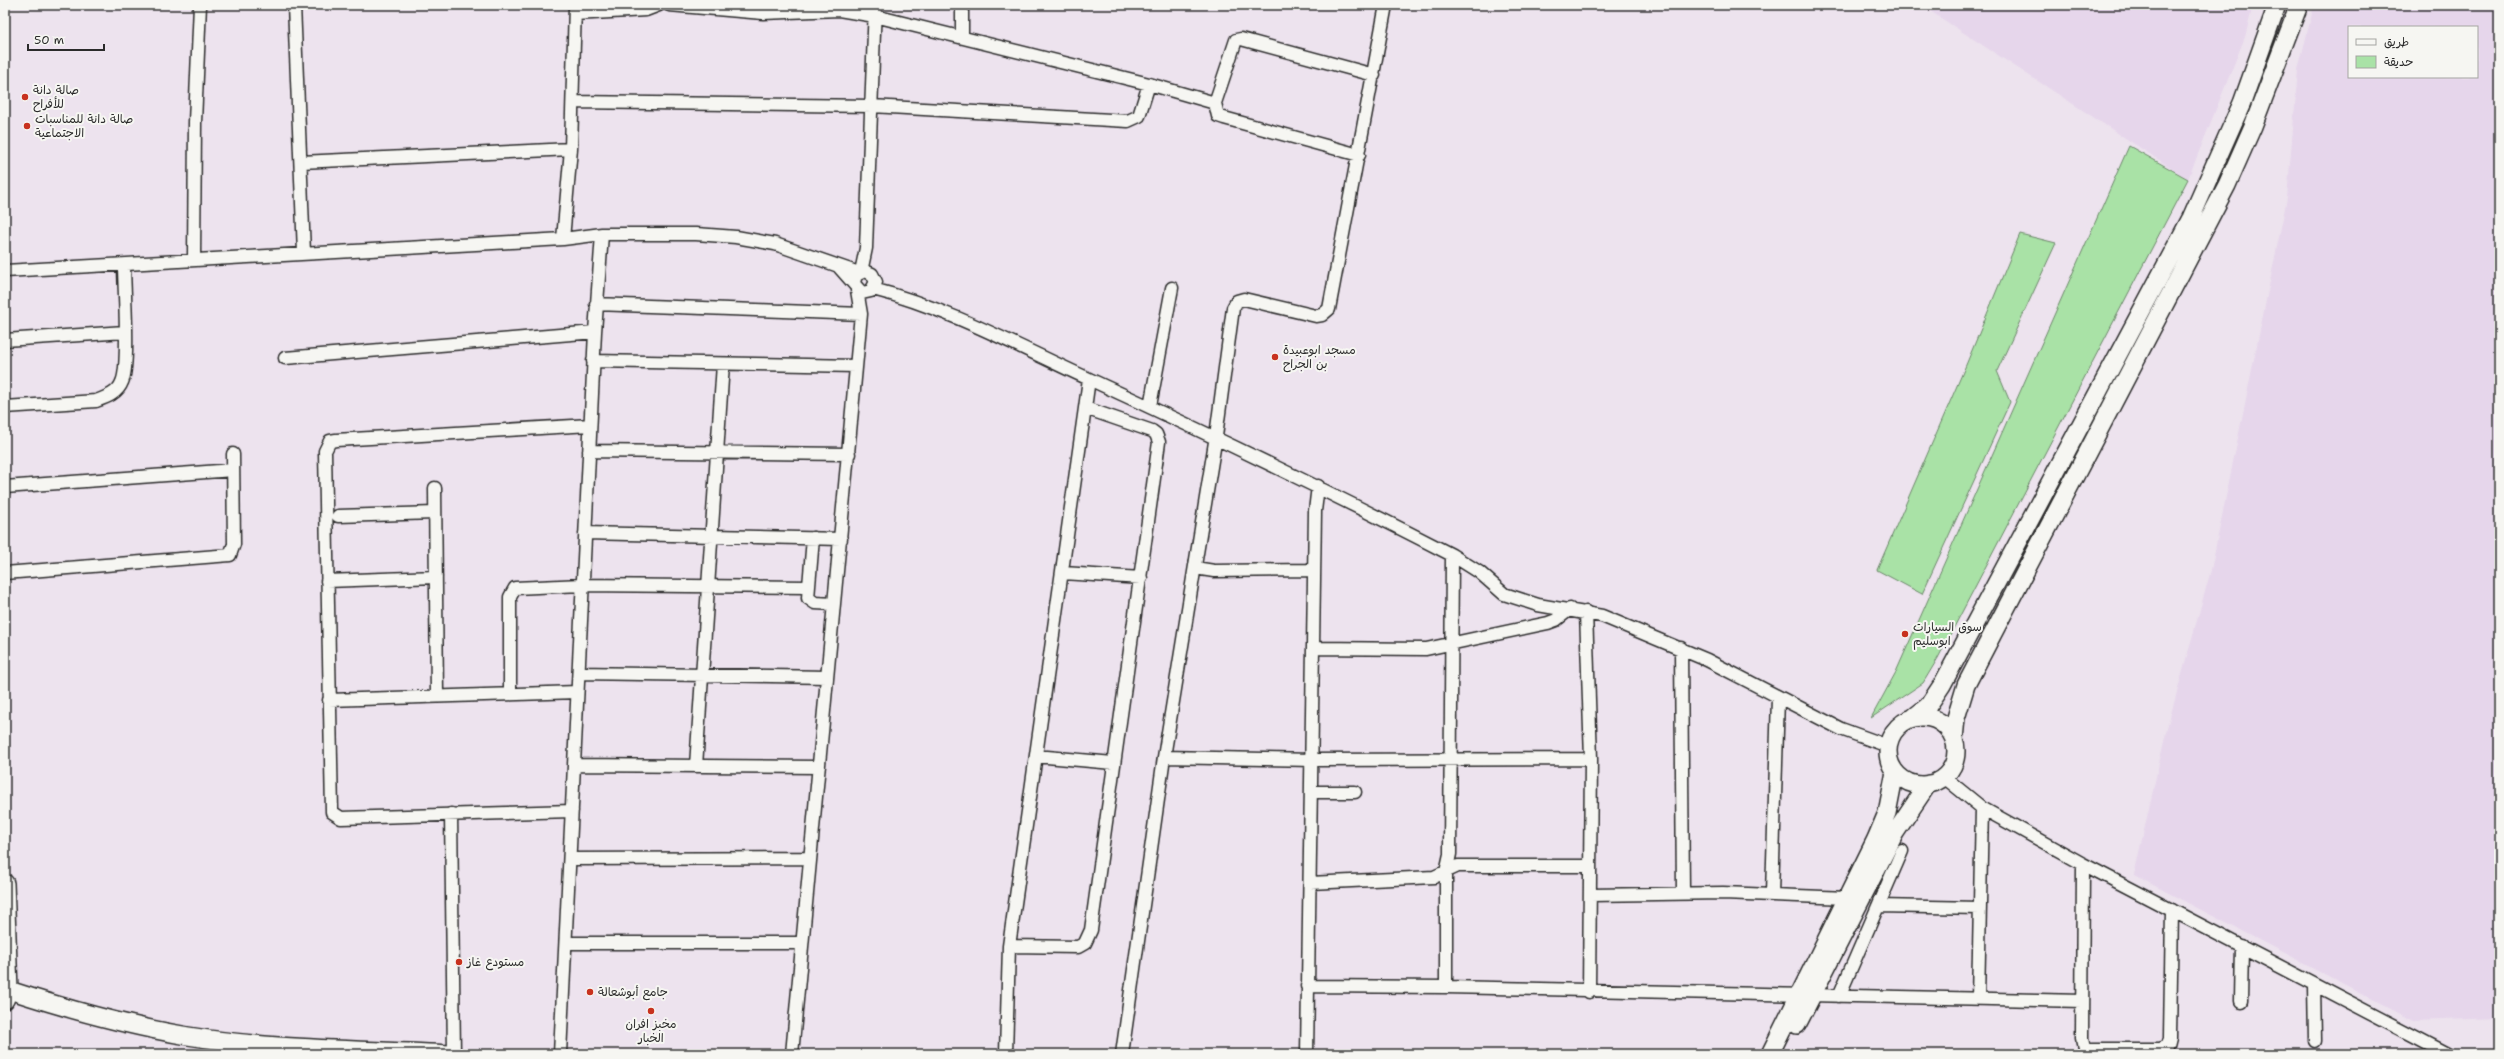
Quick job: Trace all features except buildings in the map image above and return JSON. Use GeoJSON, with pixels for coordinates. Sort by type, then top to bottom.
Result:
{"type":"FeatureCollection","features":[{"type":"Feature","properties":{"kind":"street"},"geometry":{"type":"LineString","coordinates":[[194,260],[195,122],[200,5]]}},
{"type":"Feature","properties":{"kind":"street"},"geometry":{"type":"LineString","coordinates":[[294,5],[304,252]]}},
{"type":"Feature","properties":{"kind":"street"},"geometry":{"type":"LineString","coordinates":[[563,239],[572,149],[575,9],[646,10],[659,5]]}},
{"type":"Feature","properties":{"kind":"street"},"geometry":{"type":"LineString","coordinates":[[669,5],[763,13],[875,10],[1071,66],[1149,84],[1215,102]]}},
{"type":"Feature","properties":{"kind":"street"},"geometry":{"type":"LineString","coordinates":[[962,5],[962,36]]}},
{"type":"Feature","properties":{"kind":"street"},"geometry":{"type":"LineString","coordinates":[[1122,1054],[1164,757],[1216,436],[1233,308],[1236,303],[1247,300],[1316,316],[1322,315],[1329,309],[1386,5]]}},
{"type":"Feature","properties":{"kind":"street"},"geometry":{"type":"LineString","coordinates":[[2277,5],[2242,103],[2191,218],[1942,685],[1928,706],[1896,728],[1888,746],[1889,760],[1895,772],[1914,784],[1928,784],[1944,777],[1955,760],[1954,739],[1956,718],[1966,685],[2227,185],[2253,126],[2299,5]]}},
{"type":"Feature","properties":{"kind":"street"},"geometry":{"type":"LineString","coordinates":[[792,1054],[865,281],[875,10]]}},
{"type":"Feature","properties":{"kind":"street"},"geometry":{"type":"LineString","coordinates":[[1359,155],[1218,116],[1215,102],[1236,40],[1240,39],[1374,75]]}},
{"type":"Feature","properties":{"kind":"street"},"geometry":{"type":"LineString","coordinates":[[573,102],[872,106],[1128,121],[1139,116],[1149,84]]}},
{"type":"Feature","properties":{"kind":"street"},"geometry":{"type":"LineString","coordinates":[[301,162],[572,149]]}},
{"type":"Feature","properties":{"kind":"street"},"geometry":{"type":"LineString","coordinates":[[5,270],[124,265],[304,252],[563,239],[602,234],[696,234],[736,237],[775,244],[838,266],[865,281],[1216,436],[1318,486],[1452,555],[1479,572],[1504,594],[1531,604],[1570,609],[1602,616],[1681,648],[1842,729],[1888,746]]}},
{"type":"Feature","properties":{"kind":"street"},"geometry":{"type":"LineString","coordinates":[[560,1054],[593,361],[602,234]]}},
{"type":"Feature","properties":{"kind":"street"},"geometry":{"type":"LineString","coordinates":[[5,407],[96,401],[108,397],[122,383],[125,374],[124,265]]}},
{"type":"Feature","properties":{"kind":"street"},"geometry":{"type":"LineString","coordinates":[[1150,406],[1172,288]]}},
{"type":"Feature","properties":{"kind":"street"},"geometry":{"type":"LineString","coordinates":[[596,304],[862,314]]}},
{"type":"Feature","properties":{"kind":"street"},"geometry":{"type":"LineString","coordinates":[[5,340],[124,332]]}},
{"type":"Feature","properties":{"kind":"street"},"geometry":{"type":"LineString","coordinates":[[285,358],[595,332]]}},
{"type":"Feature","properties":{"kind":"street"},"geometry":{"type":"LineString","coordinates":[[593,361],[856,366]]}},
{"type":"Feature","properties":{"kind":"street"},"geometry":{"type":"LineString","coordinates":[[696,766],[724,364]]}},
{"type":"Feature","properties":{"kind":"street"},"geometry":{"type":"LineString","coordinates":[[1006,1054],[1009,946],[1063,573],[1089,379]]}},
{"type":"Feature","properties":{"kind":"street"},"geometry":{"type":"LineString","coordinates":[[1009,946],[1071,948],[1085,943],[1089,937],[1141,578],[1158,438],[1152,431],[1085,408]]}},
{"type":"Feature","properties":{"kind":"street"},"geometry":{"type":"LineString","coordinates":[[572,811],[341,818],[336,816],[331,807],[325,451],[330,442],[590,425]]}},
{"type":"Feature","properties":{"kind":"street"},"geometry":{"type":"LineString","coordinates":[[589,451],[849,454]]}},
{"type":"Feature","properties":{"kind":"street"},"geometry":{"type":"LineString","coordinates":[[5,574],[230,555],[234,544],[233,454]]}},
{"type":"Feature","properties":{"kind":"street"},"geometry":{"type":"LineString","coordinates":[[5,487],[233,470]]}},
{"type":"Feature","properties":{"kind":"street"},"geometry":{"type":"LineString","coordinates":[[1306,1054],[1313,760],[1315,504],[1318,486]]}},
{"type":"Feature","properties":{"kind":"street"},"geometry":{"type":"LineString","coordinates":[[435,488],[436,696]]}},
{"type":"Feature","properties":{"kind":"street"},"geometry":{"type":"LineString","coordinates":[[338,516],[435,513]]}},
{"type":"Feature","properties":{"kind":"street"},"geometry":{"type":"LineString","coordinates":[[585,533],[841,539]]}},
{"type":"Feature","properties":{"kind":"street"},"geometry":{"type":"LineString","coordinates":[[813,538],[808,598],[812,602],[834,604]]}},
{"type":"Feature","properties":{"kind":"street"},"geometry":{"type":"LineString","coordinates":[[1446,987],[1446,872],[1450,854],[1452,760],[1452,555]]}},
{"type":"Feature","properties":{"kind":"street"},"geometry":{"type":"LineString","coordinates":[[1195,568],[1214,571],[1314,570]]}},
{"type":"Feature","properties":{"kind":"street"},"geometry":{"type":"LineString","coordinates":[[1063,573],[1141,578]]}},
{"type":"Feature","properties":{"kind":"street"},"geometry":{"type":"LineString","coordinates":[[327,581],[436,577]]}},
{"type":"Feature","properties":{"kind":"street"},"geometry":{"type":"LineString","coordinates":[[510,694],[511,592],[521,586],[808,587]]}},
{"type":"Feature","properties":{"kind":"street"},"geometry":{"type":"LineString","coordinates":[[1313,648],[1413,650],[1451,645],[1556,620],[1570,609]]}},
{"type":"Feature","properties":{"kind":"street"},"geometry":{"type":"LineString","coordinates":[[1586,612],[1591,759],[1589,992]]}},
{"type":"Feature","properties":{"kind":"street"},"geometry":{"type":"LineString","coordinates":[[1681,648],[1683,893]]}},
{"type":"Feature","properties":{"kind":"street"},"geometry":{"type":"LineString","coordinates":[[579,673],[827,677]]}},
{"type":"Feature","properties":{"kind":"street"},"geometry":{"type":"LineString","coordinates":[[329,700],[577,692]]}},
{"type":"Feature","properties":{"kind":"street"},"geometry":{"type":"LineString","coordinates":[[1772,894],[1778,698]]}},
{"type":"Feature","properties":{"kind":"street"},"geometry":{"type":"LineString","coordinates":[[1914,717],[1934,718],[1942,723],[1954,739]]}},
{"type":"Feature","properties":{"kind":"street"},"geometry":{"type":"LineString","coordinates":[[1036,756],[1113,763]]}},
{"type":"Feature","properties":{"kind":"street"},"geometry":{"type":"LineString","coordinates":[[1164,757],[1313,760],[1591,759]]}},
{"type":"Feature","properties":{"kind":"street"},"geometry":{"type":"LineString","coordinates":[[574,765],[819,767]]}},
{"type":"Feature","properties":{"kind":"street"},"geometry":{"type":"LineString","coordinates":[[1783,1054],[1805,995],[1847,898],[1883,823],[1890,800],[1895,772]]}},
{"type":"Feature","properties":{"kind":"street"},"geometry":{"type":"LineString","coordinates":[[1944,777],[1982,808],[2083,864],[2448,1054]]}},
{"type":"Feature","properties":{"kind":"street"},"geometry":{"type":"LineString","coordinates":[[1770,1054],[1805,995],[1895,833],[1928,784]]}},
{"type":"Feature","properties":{"kind":"street"},"geometry":{"type":"LineString","coordinates":[[1312,792],[1355,792]]}},
{"type":"Feature","properties":{"kind":"street"},"geometry":{"type":"LineString","coordinates":[[1978,999],[1982,808]]}},
{"type":"Feature","properties":{"kind":"street"},"geometry":{"type":"LineString","coordinates":[[5,883],[6,993],[137,1026],[189,1036],[268,1044],[452,1054],[451,814]]}},
{"type":"Feature","properties":{"kind":"street"},"geometry":{"type":"LineString","coordinates":[[1839,996],[1902,851]]}},
{"type":"Feature","properties":{"kind":"street"},"geometry":{"type":"LineString","coordinates":[[570,859],[810,858]]}},
{"type":"Feature","properties":{"kind":"street"},"geometry":{"type":"LineString","coordinates":[[2083,864],[2082,1043],[2088,1049],[2160,1049],[2168,1046],[2170,1038],[2172,910]]}},
{"type":"Feature","properties":{"kind":"street"},"geometry":{"type":"LineString","coordinates":[[1310,883],[1434,877],[1458,866],[1590,866]]}},
{"type":"Feature","properties":{"kind":"street"},"geometry":{"type":"LineString","coordinates":[[1590,895],[1683,893],[1772,894],[1847,898]]}},
{"type":"Feature","properties":{"kind":"street"},"geometry":{"type":"LineString","coordinates":[[1878,906],[1980,908]]}},
{"type":"Feature","properties":{"kind":"street"},"geometry":{"type":"LineString","coordinates":[[566,943],[802,944]]}},
{"type":"Feature","properties":{"kind":"street"},"geometry":{"type":"LineString","coordinates":[[2241,1001],[2242,946]]}},
{"type":"Feature","properties":{"kind":"street"},"geometry":{"type":"LineString","coordinates":[[2314,985],[2315,1041]]}},
{"type":"Feature","properties":{"kind":"street"},"geometry":{"type":"LineString","coordinates":[[1307,986],[1446,987],[1589,992],[1805,995],[2082,1002]]}},
{"type":"Feature","properties":{"kind":"shaded area"},"geometry":{"type":"Polygon","coordinates":[[[1921,5],[2253,5],[2245,37],[2188,179],[1921,5]]]}},
{"type":"Feature","properties":{"kind":"shaded area"},"geometry":{"type":"Polygon","coordinates":[[[2314,5],[2499,5],[2499,1017],[2413,1020],[2134,875],[2167,728],[2211,570],[2287,198],[2298,70],[2314,5]]]}},
{"type":"Feature","properties":{"kind":"green space"},"geometry":{"type":"Polygon","coordinates":[[[2129,146],[2188,179],[1938,658],[1923,683],[1871,718],[1896,672],[2129,146]]]}},
{"type":"Feature","properties":{"kind":"green space"},"geometry":{"type":"Polygon","coordinates":[[[2020,234],[2056,243],[1997,371],[2010,402],[1922,594],[1877,570],[1966,365],[2020,234]]]}},
{"type":"Feature","properties":{"kind":"place","name":"صالة دانة للأفراح"},"geometry":{"type":"Point","coordinates":[25,97]}},
{"type":"Feature","properties":{"kind":"place","name":"صالة دانة للمناسبات الاجتماعية"},"geometry":{"type":"Point","coordinates":[27,126]}},
{"type":"Feature","properties":{"kind":"place","name":"مسجد ابوعبيدة بن الجراح"},"geometry":{"type":"Point","coordinates":[1275,357]}},
{"type":"Feature","properties":{"kind":"place","name":"سوق السيارات ابوسليم"},"geometry":{"type":"Point","coordinates":[1905,634]}},
{"type":"Feature","properties":{"kind":"place","name":"مستودع غاز"},"geometry":{"type":"Point","coordinates":[459,962]}},
{"type":"Feature","properties":{"kind":"place","name":"جامع أبوشعالة"},"geometry":{"type":"Point","coordinates":[590,992]}},
{"type":"Feature","properties":{"kind":"place","name":"مخبز افران الخبار"},"geometry":{"type":"Point","coordinates":[651,1011]}}]}
